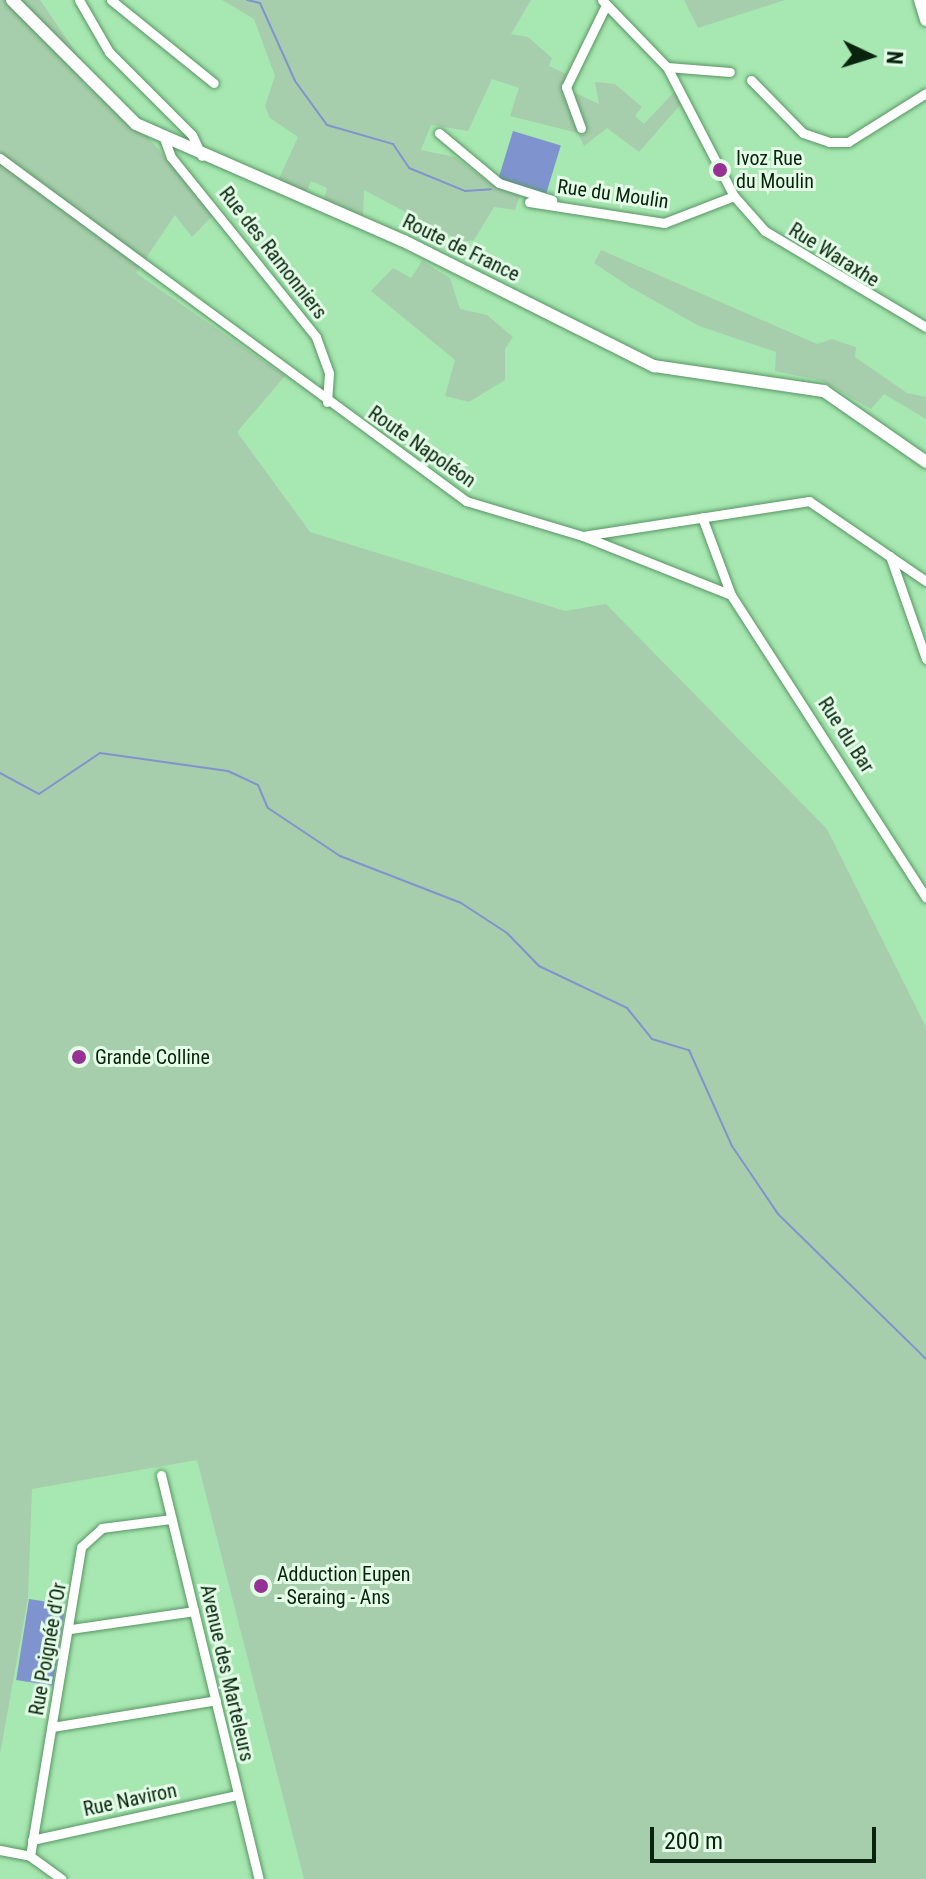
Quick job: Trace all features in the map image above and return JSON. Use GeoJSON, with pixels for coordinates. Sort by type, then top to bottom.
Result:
{"type":"FeatureCollection","features":[{"type":"Feature","properties":{"kind":"main road","name":"Route de France"},"geometry":{"type":"LineString","coordinates":[[12,0],[115,110],[164,138],[404,241],[654,366],[824,391],[926,462]]}},
{"type":"Feature","properties":{"kind":"main road"},"geometry":{"type":"LineString","coordinates":[[920,0],[926,20]]}},
{"type":"Feature","properties":{"kind":"street"},"geometry":{"type":"LineString","coordinates":[[79,0],[109,52],[192,135],[202,156]]}},
{"type":"Feature","properties":{"kind":"street"},"geometry":{"type":"LineString","coordinates":[[111,0],[214,83]]}},
{"type":"Feature","properties":{"kind":"street"},"geometry":{"type":"LineString","coordinates":[[581,128],[566,87],[604,3]]}},
{"type":"Feature","properties":{"kind":"street","name":"Rue Waraxhe"},"geometry":{"type":"LineString","coordinates":[[604,3],[667,67],[734,196],[788,251],[926,327]]}},
{"type":"Feature","properties":{"kind":"street"},"geometry":{"type":"LineString","coordinates":[[667,67],[730,72]]}},
{"type":"Feature","properties":{"kind":"street"},"geometry":{"type":"LineString","coordinates":[[751,80],[803,133],[826,141],[848,142],[926,93]]}},
{"type":"Feature","properties":{"kind":"street"},"geometry":{"type":"LineString","coordinates":[[439,133],[499,183],[563,203]]}},
{"type":"Feature","properties":{"kind":"street","name":"Rue des Ramonniers"},"geometry":{"type":"LineString","coordinates":[[164,138],[171,157],[316,337],[330,382],[327,402]]}},
{"type":"Feature","properties":{"kind":"street","name":"Route Napoléon"},"geometry":{"type":"LineString","coordinates":[[0,158],[327,402],[466,501],[583,536],[809,501],[926,581]]}},
{"type":"Feature","properties":{"kind":"street","name":"Rue du Moulin"},"geometry":{"type":"LineString","coordinates":[[529,202],[563,203],[664,223],[734,196]]}},
{"type":"Feature","properties":{"kind":"street","name":"Rue du Bar"},"geometry":{"type":"LineString","coordinates":[[702,517],[731,595],[926,898]]}},
{"type":"Feature","properties":{"kind":"street"},"geometry":{"type":"LineString","coordinates":[[583,536],[731,595]]}},
{"type":"Feature","properties":{"kind":"street"},"geometry":{"type":"LineString","coordinates":[[890,556],[926,659]]}},
{"type":"Feature","properties":{"kind":"street","name":"Avenue des Marteleurs"},"geometry":{"type":"LineString","coordinates":[[161,1475],[259,1879]]}},
{"type":"Feature","properties":{"kind":"street","name":"Rue Poignée d'Or"},"geometry":{"type":"LineString","coordinates":[[30,1856],[88,1535],[171,1519]]}},
{"type":"Feature","properties":{"kind":"street"},"geometry":{"type":"LineString","coordinates":[[71,1629],[194,1611]]}},
{"type":"Feature","properties":{"kind":"street"},"geometry":{"type":"LineString","coordinates":[[52,1727],[216,1700]]}},
{"type":"Feature","properties":{"kind":"street","name":"Rue Naviron"},"geometry":{"type":"LineString","coordinates":[[32,1840],[237,1795]]}},
{"type":"Feature","properties":{"kind":"street"},"geometry":{"type":"LineString","coordinates":[[0,1850],[30,1856],[62,1879]]}},
{"type":"Feature","properties":{"kind":"green space"},"geometry":{"type":"Polygon","coordinates":[[[0,0],[40,0],[91,74],[82,82],[147,136],[214,214],[192,237],[175,215],[136,273],[285,376],[237,432],[310,532],[565,611],[606,604],[827,829],[926,1027],[926,1879],[304,1879],[197,1460],[32,1489],[28,1598],[0,1754],[0,0]]]}},
{"type":"Feature","properties":{"kind":"green space"},"geometry":{"type":"Polygon","coordinates":[[[222,0],[531,0],[511,34],[528,37],[552,58],[549,66],[566,74],[564,88],[599,104],[595,82],[615,84],[642,107],[635,116],[644,124],[675,91],[682,103],[639,152],[607,128],[584,146],[578,133],[510,116],[519,88],[492,79],[468,131],[431,125],[421,150],[455,157],[495,187],[520,195],[515,210],[494,207],[474,240],[462,242],[364,190],[363,216],[324,200],[327,188],[311,181],[306,194],[277,183],[298,137],[270,118],[265,106],[275,76],[254,19],[222,0]]]}},
{"type":"Feature","properties":{"kind":"green space"},"geometry":{"type":"Polygon","coordinates":[[[684,0],[785,0],[698,28],[684,0]]]}},
{"type":"Feature","properties":{"kind":"green space"},"geometry":{"type":"Polygon","coordinates":[[[601,250],[817,344],[832,339],[856,347],[855,357],[907,393],[926,397],[926,419],[884,394],[871,409],[822,381],[775,371],[776,352],[699,326],[630,287],[594,263],[601,250]]]}},
{"type":"Feature","properties":{"kind":"green space"},"geometry":{"type":"Polygon","coordinates":[[[422,261],[450,278],[460,309],[487,315],[513,337],[505,349],[505,380],[469,402],[445,396],[455,360],[371,291],[393,268],[411,278],[422,261]]]}},
{"type":"Feature","properties":{"kind":"water"},"geometry":{"type":"Polygon","coordinates":[[[513,131],[561,146],[546,193],[498,179],[513,131]]]}},
{"type":"Feature","properties":{"kind":"water"},"geometry":{"type":"Polygon","coordinates":[[[29,1599],[66,1605],[53,1686],[16,1680],[29,1599]]]}},
{"type":"Feature","properties":{"kind":"waterway"},"geometry":{"type":"LineString","coordinates":[[247,0],[260,3],[295,81],[327,125],[393,144],[409,168],[465,191],[491,189]]}},
{"type":"Feature","properties":{"kind":"waterway"},"geometry":{"type":"LineString","coordinates":[[0,773],[39,794],[100,753],[228,771],[258,785],[268,808],[340,856],[461,903],[507,933],[539,966],[627,1008],[652,1039],[689,1050],[732,1146],[778,1214],[926,1359]]}},
{"type":"Feature","properties":{"kind":"place","name":"Ivoz Rue du Moulin"},"geometry":{"type":"Point","coordinates":[720,170]}},
{"type":"Feature","properties":{"kind":"place","name":"Grande Colline"},"geometry":{"type":"Point","coordinates":[79,1057]}},
{"type":"Feature","properties":{"kind":"place","name":"Adduction Eupen - Seraing - Ans"},"geometry":{"type":"Point","coordinates":[261,1586]}}]}
